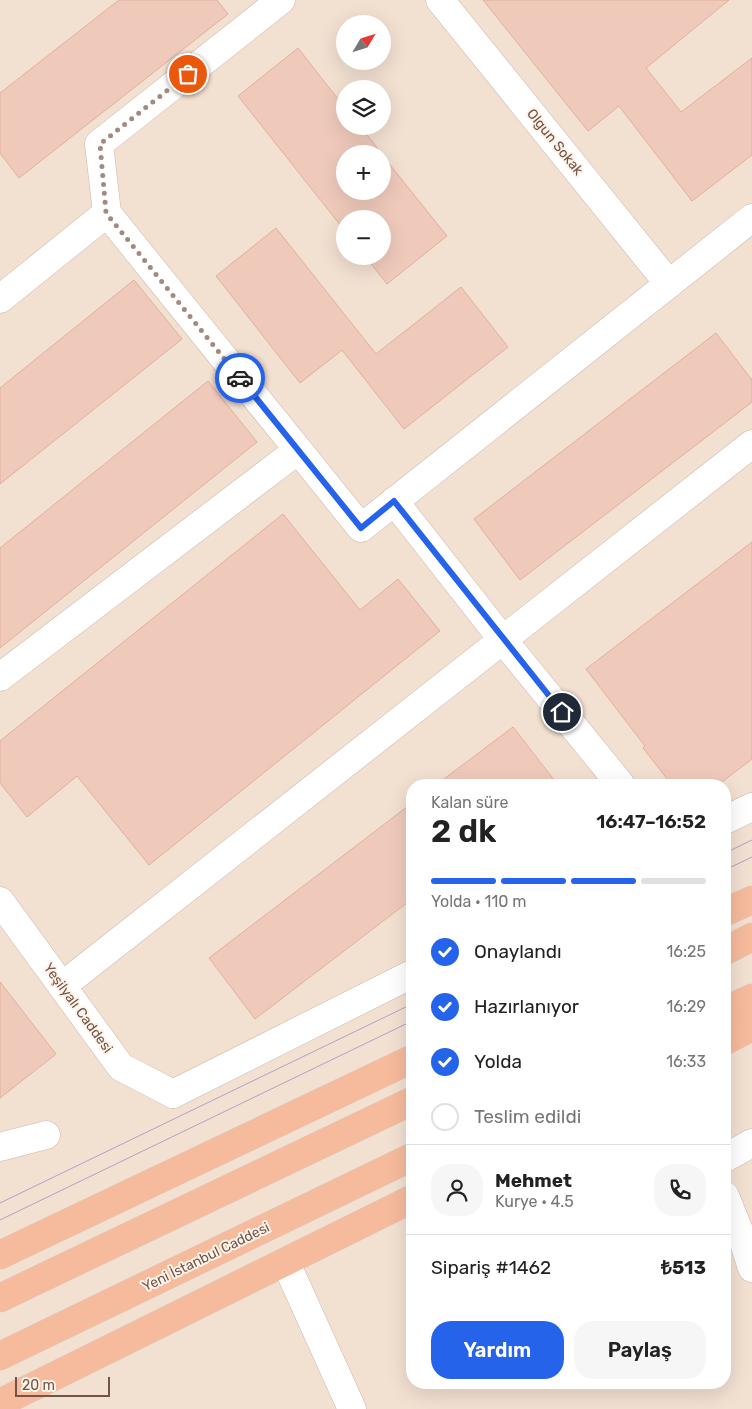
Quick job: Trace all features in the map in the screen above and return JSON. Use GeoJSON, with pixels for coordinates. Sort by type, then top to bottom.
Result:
{"type":"FeatureCollection","features":[{"type":"Feature","properties":{"kind":"highway"},"geometry":{"type":"LineString","coordinates":[[731,909],[752,900]]}},
{"type":"Feature","properties":{"kind":"highway"},"geometry":{"type":"LineString","coordinates":[[731,948],[752,937]]}},
{"type":"Feature","properties":{"kind":"highway"},"geometry":{"type":"LineString","coordinates":[[731,1007],[752,998]]}},
{"type":"Feature","properties":{"kind":"highway"},"geometry":{"type":"LineString","coordinates":[[731,1038],[752,1027]]}},
{"type":"Feature","properties":{"kind":"highway"},"geometry":{"type":"LineString","coordinates":[[0,1255],[406,1062]]}},
{"type":"Feature","properties":{"kind":"highway"},"geometry":{"type":"LineString","coordinates":[[0,1298],[406,1104]]}},
{"type":"Feature","properties":{"kind":"highway","name":"Yeni İstanbul Caddesi"},"geometry":{"type":"LineString","coordinates":[[0,1356],[406,1160]]}},
{"type":"Feature","properties":{"kind":"highway"},"geometry":{"type":"LineString","coordinates":[[0,1404],[406,1202]]}},
{"type":"Feature","properties":{"kind":"street","name":"Olgun Sokak"},"geometry":{"type":"LineString","coordinates":[[440,0],[669,284]]}},
{"type":"Feature","properties":{"kind":"street"},"geometry":{"type":"LineString","coordinates":[[277,1],[100,144],[106,213],[361,528],[752,218]]}},
{"type":"Feature","properties":{"kind":"street"},"geometry":{"type":"LineString","coordinates":[[3,290],[106,213]]}},
{"type":"Feature","properties":{"kind":"street"},"geometry":{"type":"LineString","coordinates":[[62,986],[752,444]]}},
{"type":"Feature","properties":{"kind":"street"},"geometry":{"type":"LineString","coordinates":[[0,677],[298,450]]}},
{"type":"Feature","properties":{"kind":"street"},"geometry":{"type":"LineString","coordinates":[[394,501],[502,640],[616,779]]}},
{"type":"Feature","properties":{"kind":"street"},"geometry":{"type":"LineString","coordinates":[[731,817],[752,807]]}},
{"type":"Feature","properties":{"kind":"street","name":"Yeşilyalı Caddesi"},"geometry":{"type":"LineString","coordinates":[[0,902],[121,1067],[173,1094],[406,977]]}},
{"type":"Feature","properties":{"kind":"street"},"geometry":{"type":"LineString","coordinates":[[0,1147],[46,1134]]}},
{"type":"Feature","properties":{"kind":"street"},"geometry":{"type":"LineString","coordinates":[[731,1155],[752,1143]]}},
{"type":"Feature","properties":{"kind":"street"},"geometry":{"type":"LineString","coordinates":[[731,1211],[752,1268]]}},
{"type":"Feature","properties":{"kind":"street"},"geometry":{"type":"LineString","coordinates":[[286,1263],[352,1409]]}},
{"type":"Feature","properties":{"kind":"shaded area"},"geometry":{"type":"Polygon","coordinates":[[[0,0],[752,0],[752,1409],[0,1409],[0,0]]]}},
{"type":"Feature","properties":{"kind":"building"},"geometry":{"type":"Polygon","coordinates":[[[119,0],[217,0],[228,14],[19,178],[0,153],[0,93],[119,0]]]}},
{"type":"Feature","properties":{"kind":"building"},"geometry":{"type":"Polygon","coordinates":[[[483,0],[729,0],[646,68],[681,112],[752,58],[752,155],[692,201],[619,106],[588,131],[483,0]]]}},
{"type":"Feature","properties":{"kind":"building"},"geometry":{"type":"Polygon","coordinates":[[[298,48],[336,97],[336,135],[367,135],[375,145],[336,145],[336,200],[391,200],[391,166],[447,236],[387,284],[372,265],[391,265],[391,210],[336,210],[336,220],[238,96],[298,48]]]}},
{"type":"Feature","properties":{"kind":"building"},"geometry":{"type":"Polygon","coordinates":[[[276,228],[376,354],[461,287],[508,347],[404,429],[342,350],[300,383],[216,276],[276,228]]]}},
{"type":"Feature","properties":{"kind":"building"},"geometry":{"type":"Polygon","coordinates":[[[134,280],[182,339],[0,484],[0,388],[134,280]]]}},
{"type":"Feature","properties":{"kind":"building"},"geometry":{"type":"Polygon","coordinates":[[[716,333],[752,380],[752,402],[520,580],[474,519],[716,333]]]}},
{"type":"Feature","properties":{"kind":"building"},"geometry":{"type":"Polygon","coordinates":[[[208,381],[257,442],[0,648],[0,548],[208,381]]]}},
{"type":"Feature","properties":{"kind":"building"},"geometry":{"type":"Polygon","coordinates":[[[283,514],[360,610],[398,579],[440,631],[149,865],[77,776],[27,817],[0,783],[0,741],[283,514]]]}},
{"type":"Feature","properties":{"kind":"building"},"geometry":{"type":"Polygon","coordinates":[[[752,542],[752,759],[726,779],[667,779],[643,748],[645,746],[586,669],[752,542]]]}},
{"type":"Feature","properties":{"kind":"building"},"geometry":{"type":"Polygon","coordinates":[[[513,727],[553,779],[444,779],[513,727]]]}},
{"type":"Feature","properties":{"kind":"building"},"geometry":{"type":"Polygon","coordinates":[[[406,808],[406,904],[255,1019],[209,958],[406,808]]]}},
{"type":"Feature","properties":{"kind":"building"},"geometry":{"type":"Polygon","coordinates":[[[0,982],[56,1054],[0,1098],[0,982]]]}},
{"type":"Feature","properties":{"kind":"tram line"},"geometry":{"type":"LineString","coordinates":[[731,850],[752,840]]}},
{"type":"Feature","properties":{"kind":"tram line"},"geometry":{"type":"LineString","coordinates":[[731,867],[752,857]]}},
{"type":"Feature","properties":{"kind":"tram line"},"geometry":{"type":"LineString","coordinates":[[0,1203],[406,1007]]}},
{"type":"Feature","properties":{"kind":"tram line"},"geometry":{"type":"LineString","coordinates":[[0,1220],[406,1024]]}},
{"type":"Feature","properties":{"kind":"way so far"},"geometry":{"type":"LineString","coordinates":[[188,74],[100,144],[106,213],[240,378]]}},
{"type":"Feature","properties":{"kind":"route"},"geometry":{"type":"LineString","coordinates":[[240,378],[361,528],[394,501],[502,640],[562,712]]}}]}
